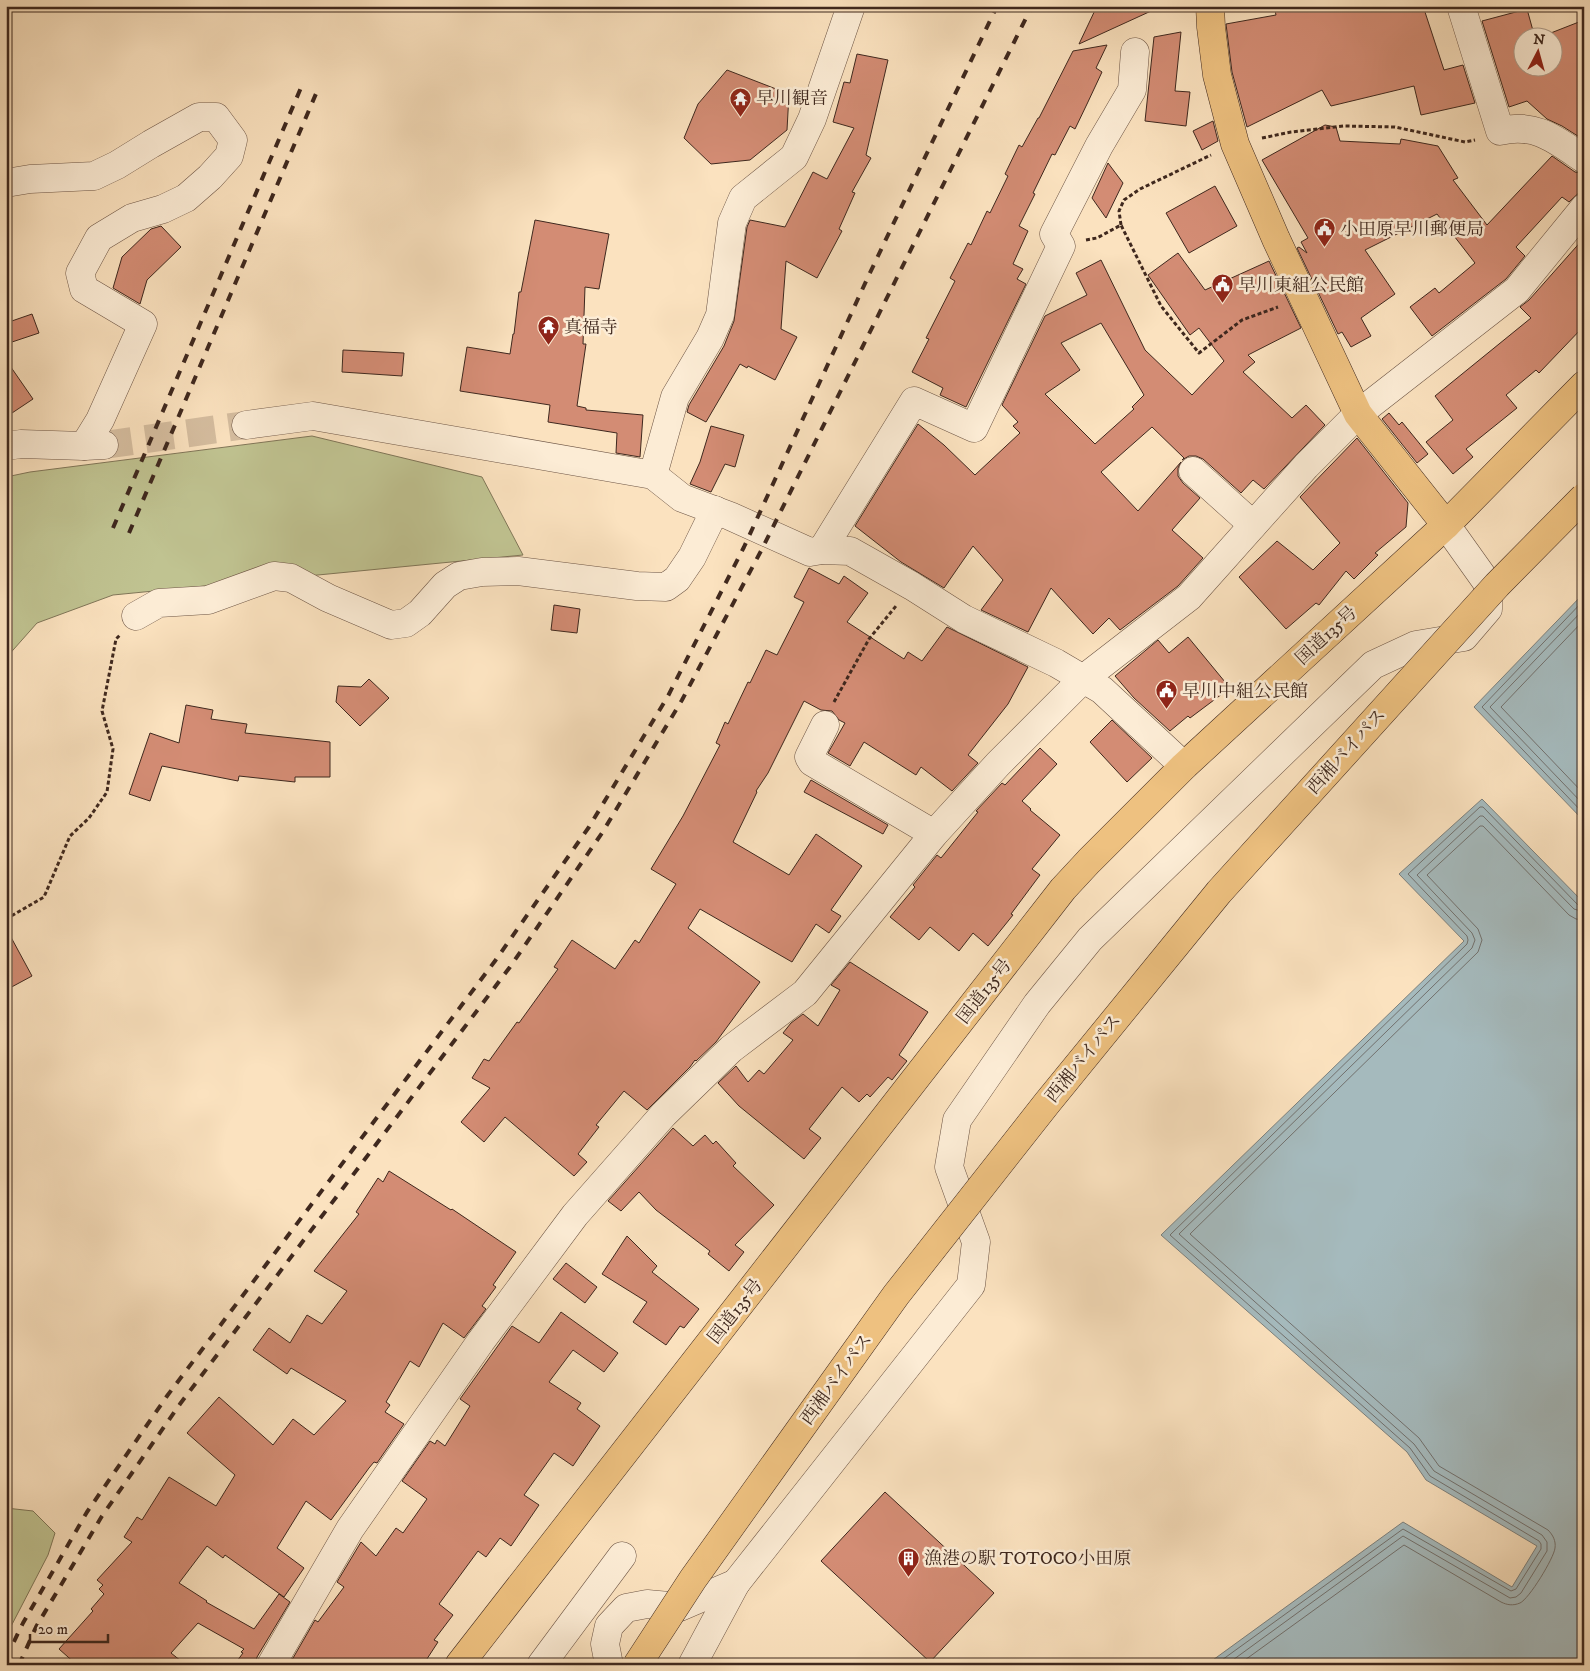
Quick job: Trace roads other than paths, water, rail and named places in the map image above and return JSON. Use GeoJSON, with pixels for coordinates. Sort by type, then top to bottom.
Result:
{"type":"FeatureCollection","features":[{"type":"Feature","properties":{"kind":"main road"},"geometry":{"type":"LineString","coordinates":[[1210,6],[1217,75],[1235,144],[1303,297],[1358,414],[1446,525]]}},
{"type":"Feature","properties":{"kind":"main road","name":"国道135号"},"geometry":{"type":"LineString","coordinates":[[459,1665],[1063,889],[1184,766],[1446,525],[1584,385]]}},
{"type":"Feature","properties":{"kind":"main road","name":"西湘バイパス"},"geometry":{"type":"LineString","coordinates":[[637,1665],[693,1579],[896,1295],[1059,1088],[1219,892],[1497,585],[1584,497]]}},
{"type":"Feature","properties":{"kind":"main road","name":"西湘バイパス"},"geometry":{"type":"LineString","coordinates":[[652,1665],[693,1602],[897,1318],[1143,1004],[1243,886],[1497,607],[1584,520]]}},
{"type":"Feature","properties":{"kind":"street"},"geometry":{"type":"LineString","coordinates":[[653,475],[675,397],[710,338],[720,315],[732,223],[743,198],[794,157],[812,119],[850,6]]}},
{"type":"Feature","properties":{"kind":"street"},"geometry":{"type":"LineString","coordinates":[[1461,6],[1500,131],[1513,127],[1537,130],[1584,159]]}},
{"type":"Feature","properties":{"kind":"street"},"geometry":{"type":"LineString","coordinates":[[822,550],[914,401],[974,428],[1061,246],[1054,234],[1099,146],[1132,90],[1135,52]]}},
{"type":"Feature","properties":{"kind":"street"},"geometry":{"type":"LineString","coordinates":[[6,183],[30,179],[94,176],[199,118],[216,117],[233,140],[230,156],[186,198],[163,209],[132,218],[100,238],[80,273],[84,289],[142,324],[100,420],[94,446],[20,444],[6,446]]}},
{"type":"Feature","properties":{"kind":"street"},"geometry":{"type":"LineString","coordinates":[[271,1665],[350,1529],[481,1341],[575,1215],[664,1114],[731,1050],[806,992],[934,834],[998,764],[1083,679],[1189,597],[1306,466],[1358,414],[1517,290],[1584,208]]}},
{"type":"Feature","properties":{"kind":"street"},"geometry":{"type":"LineString","coordinates":[[246,425],[313,416],[653,475],[682,498],[715,510],[810,552],[822,550],[850,551],[912,586],[964,619],[1056,663],[1102,690],[1184,766]]}},
{"type":"Feature","properties":{"kind":"street"},"geometry":{"type":"LineString","coordinates":[[1193,471],[1254,526]]}},
{"type":"Feature","properties":{"kind":"street"},"geometry":{"type":"LineString","coordinates":[[136,616],[159,603],[208,600],[274,576],[291,578],[328,598],[391,625],[406,623],[420,613],[445,585],[459,576],[482,572],[518,571],[637,586],[666,587],[676,579],[692,556],[715,510]]}},
{"type":"Feature","properties":{"kind":"street"},"geometry":{"type":"LineString","coordinates":[[692,1665],[736,1583],[971,1285],[976,1242],[949,1167],[957,1120],[1037,1004],[1090,939],[1373,664],[1416,645],[1464,637],[1488,609],[1488,584],[1446,525]]}},
{"type":"Feature","properties":{"kind":"street"},"geometry":{"type":"LineString","coordinates":[[826,725],[809,757],[812,762],[934,834]]}},
{"type":"Feature","properties":{"kind":"street"},"geometry":{"type":"LineString","coordinates":[[541,1665],[622,1556]]}},
{"type":"Feature","properties":{"kind":"street"},"geometry":{"type":"LineString","coordinates":[[609,1665],[605,1644],[609,1626],[626,1608],[647,1604],[680,1607],[736,1583]]}},
{"type":"Feature","properties":{"kind":"water"},"geometry":{"type":"Polygon","coordinates":[[[1584,593],[1584,821],[1474,707],[1584,593]]]}},
{"type":"Feature","properties":{"kind":"water"},"geometry":{"type":"Polygon","coordinates":[[[1482,799],[1584,903],[1584,1665],[1206,1665],[1403,1522],[1512,1587],[1537,1546],[1426,1480],[1407,1452],[1161,1235],[1464,941],[1399,874],[1482,799]]]}},
{"type":"Feature","properties":{"kind":"tunnel"},"geometry":{"type":"LineString","coordinates":[[104,445],[246,425]]}},
{"type":"Feature","properties":{"kind":"railway"},"geometry":{"type":"LineString","coordinates":[[6,1658],[23,1623],[87,1512],[167,1396],[495,961],[589,827],[668,696],[744,547],[868,277],[997,6]]}},
{"type":"Feature","properties":{"kind":"railway"},"geometry":{"type":"LineString","coordinates":[[19,1665],[36,1627],[102,1516],[180,1404],[510,967],[602,833],[682,700],[762,549],[1032,6]]}},
{"type":"Feature","properties":{"kind":"railway"},"geometry":{"type":"LineString","coordinates":[[113,528],[303,83]]}},
{"type":"Feature","properties":{"kind":"railway"},"geometry":{"type":"LineString","coordinates":[[129,533],[318,89]]}},
{"type":"Feature","properties":{"kind":"place","name":"早川観音"},"geometry":{"type":"Point","coordinates":[740,117]}},
{"type":"Feature","properties":{"kind":"place","name":"小田原早川郵便局"},"geometry":{"type":"Point","coordinates":[1324,248]}},
{"type":"Feature","properties":{"kind":"place","name":"早川東組公民館"},"geometry":{"type":"Point","coordinates":[1222,304]}},
{"type":"Feature","properties":{"kind":"place","name":"真福寺"},"geometry":{"type":"Point","coordinates":[548,346]}},
{"type":"Feature","properties":{"kind":"place","name":"早川中組公民館"},"geometry":{"type":"Point","coordinates":[1166,710]}},
{"type":"Feature","properties":{"kind":"place","name":"漁港の駅 TOTOCO小田原"},"geometry":{"type":"Point","coordinates":[908,1577]}}]}
